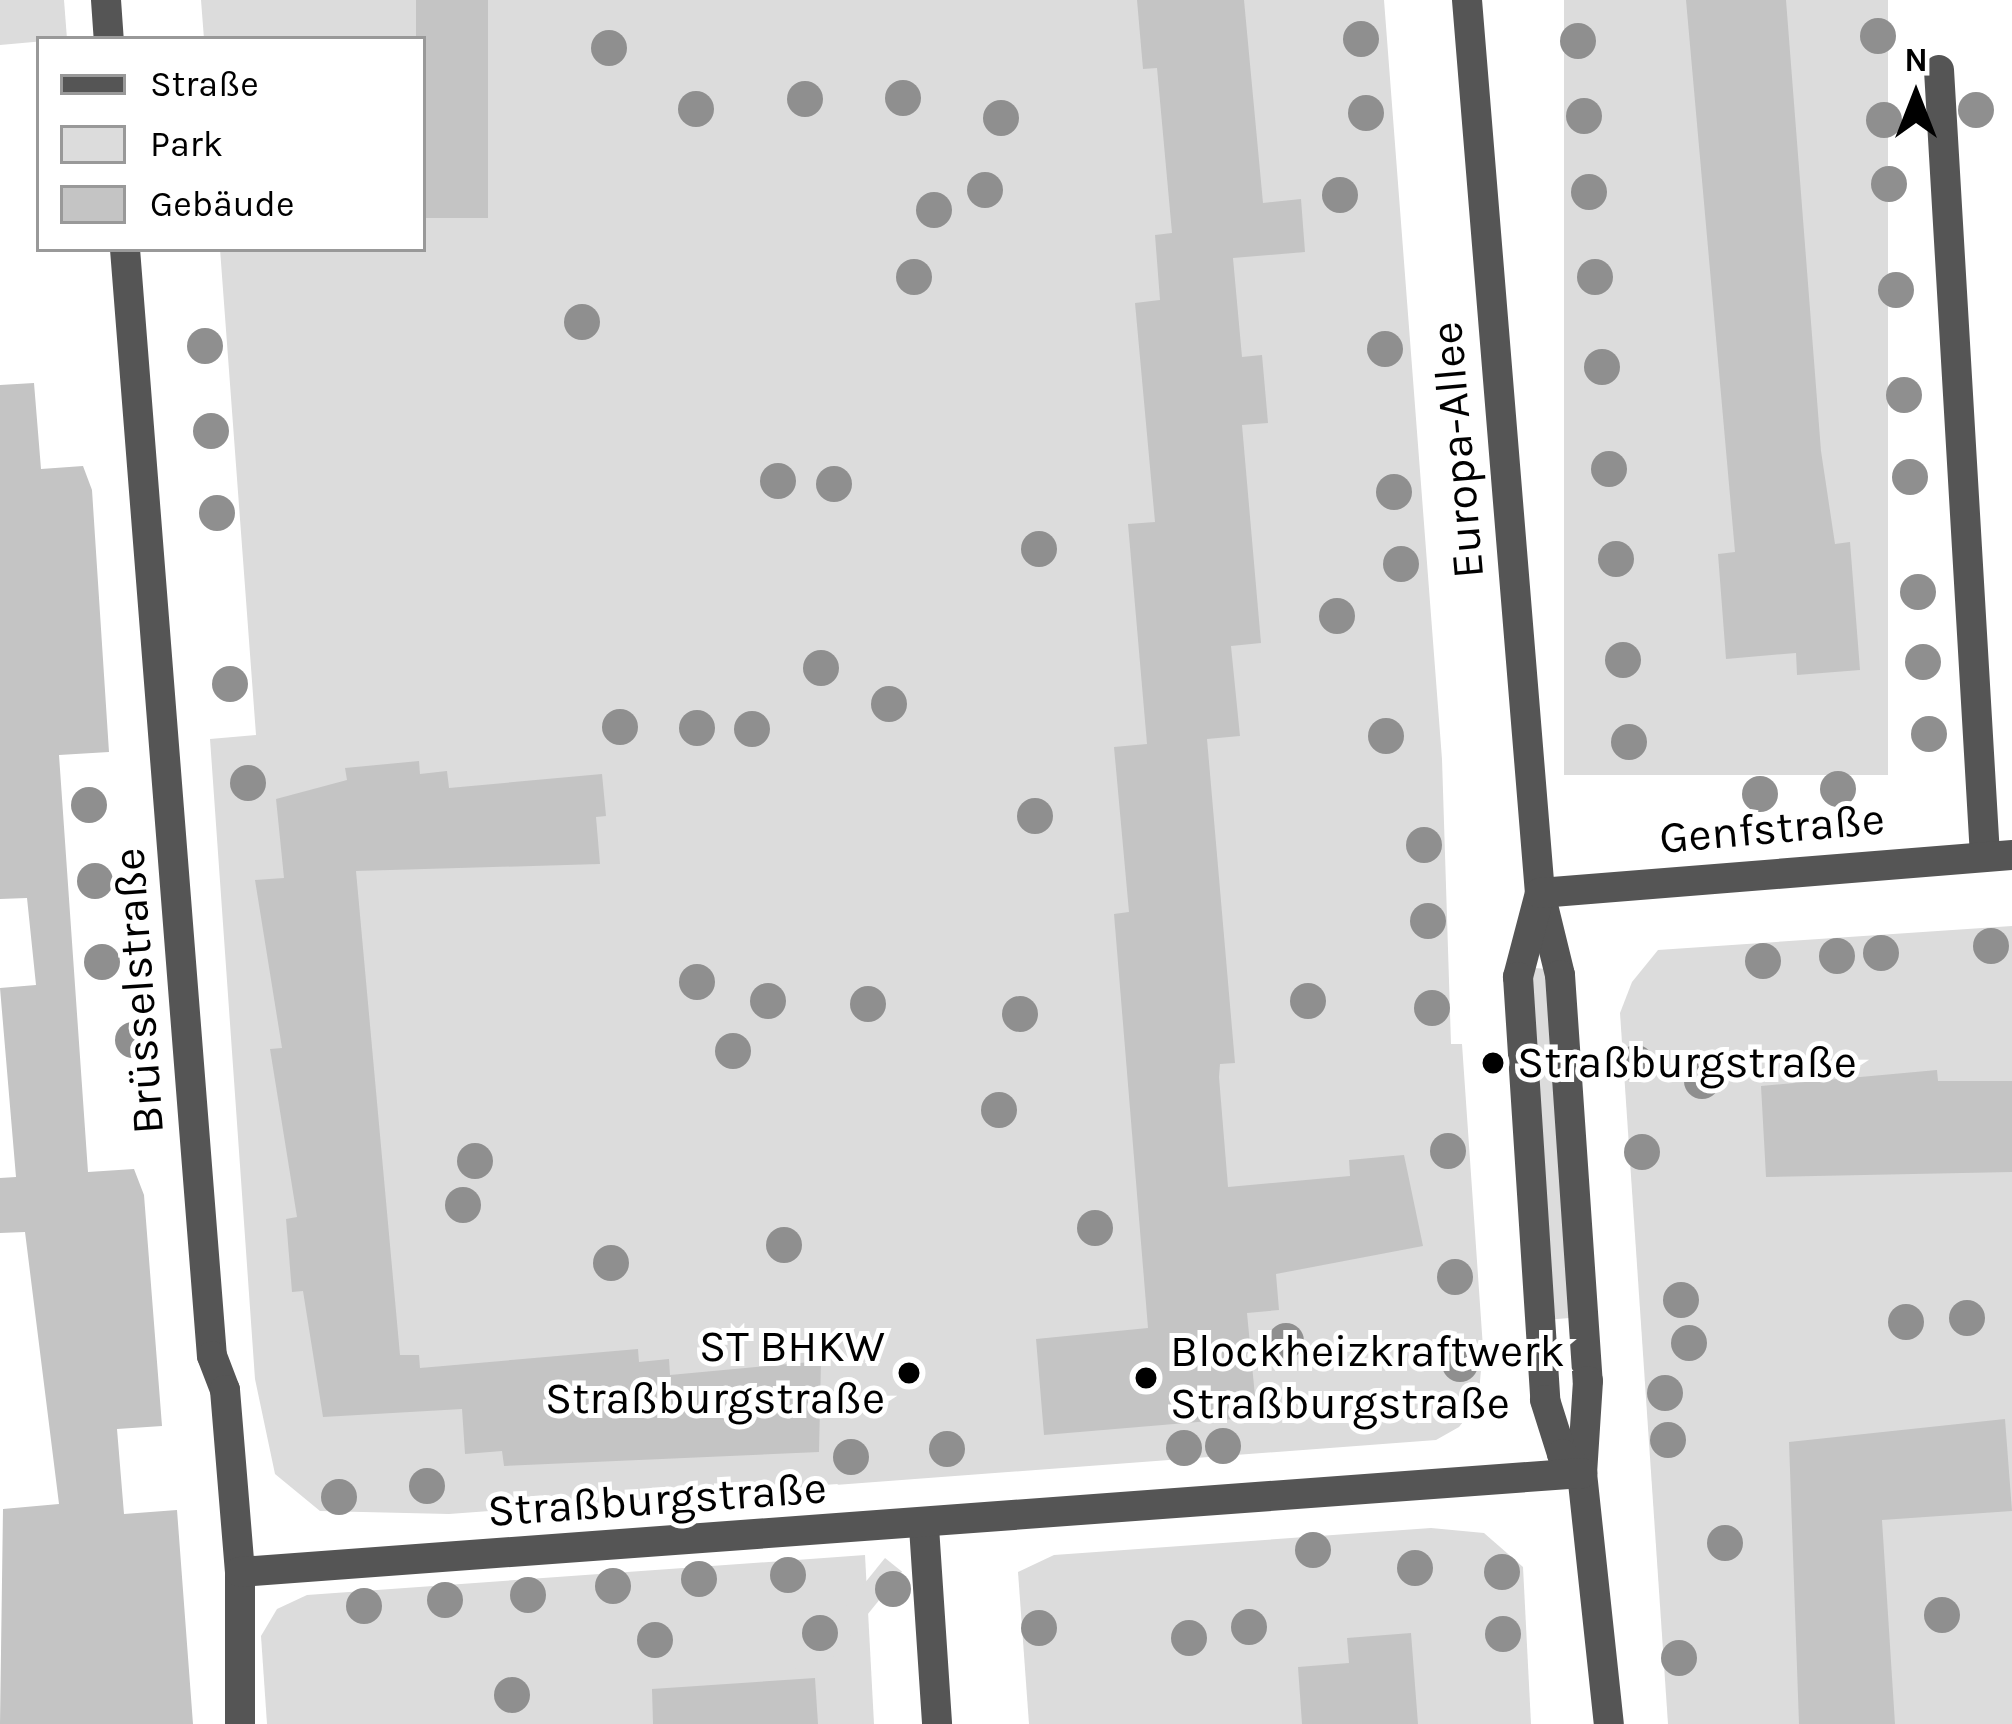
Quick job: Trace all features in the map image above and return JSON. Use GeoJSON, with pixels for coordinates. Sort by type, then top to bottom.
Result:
{"type":"FeatureCollection","features":[{"type":"Feature","properties":{"kind":"street"},"geometry":{"type":"LineString","coordinates":[[106,0],[109,36]]}},
{"type":"Feature","properties":{"kind":"street","name":"Europa-Allee"},"geometry":{"type":"LineString","coordinates":[[1467,0],[1540,893],[1560,975],[1588,1381],[1582,1473],[1609,1724]]}},
{"type":"Feature","properties":{"kind":"street"},"geometry":{"type":"LineString","coordinates":[[1939,70],[1999,856]]}},
{"type":"Feature","properties":{"kind":"street","name":"Brüsselstraße"},"geometry":{"type":"LineString","coordinates":[[125,252],[212,1356],[225,1390],[240,1572],[240,1724]]}},
{"type":"Feature","properties":{"kind":"street","name":"Genfstraße"},"geometry":{"type":"LineString","coordinates":[[1540,893],[1999,856]]}},
{"type":"Feature","properties":{"kind":"street","name":"Europa-Allee"},"geometry":{"type":"LineString","coordinates":[[1540,893],[1519,976],[1544,1378],[1550,1426],[1582,1473]]}},
{"type":"Feature","properties":{"kind":"street","name":"Straßburgstraße"},"geometry":{"type":"LineString","coordinates":[[240,1572],[924,1527],[1582,1473]]}},
{"type":"Feature","properties":{"kind":"street"},"geometry":{"type":"LineString","coordinates":[[924,1527],[938,1724]]}},
{"type":"Feature","properties":{"kind":"green space"},"geometry":{"type":"Polygon","coordinates":[[[0,0],[64,0],[67,36],[36,36],[36,42],[0,45],[0,0]]]}},
{"type":"Feature","properties":{"kind":"green space"},"geometry":{"type":"Polygon","coordinates":[[[201,0],[1384,0],[1442,759],[1451,1044],[1462,1044],[1483,1348],[1478,1403],[1459,1427],[1436,1440],[449,1514],[320,1511],[275,1474],[255,1379],[210,739],[256,735],[220,252],[426,252],[426,36],[204,36],[201,0]]]}},
{"type":"Feature","properties":{"kind":"green space"},"geometry":{"type":"Polygon","coordinates":[[[1564,0],[1888,0],[1888,775],[1564,775],[1564,0]]]}},
{"type":"Feature","properties":{"kind":"green space"},"geometry":{"type":"Polygon","coordinates":[[[2012,926],[2012,1724],[1668,1724],[1620,1013],[1632,982],[1658,950],[2012,926]]]}},
{"type":"Feature","properties":{"kind":"green space"},"geometry":{"type":"Polygon","coordinates":[[[1535,968],[1547,969],[1582,1317],[1545,1320],[1523,995],[1535,968]]]}},
{"type":"Feature","properties":{"kind":"green space"},"geometry":{"type":"Polygon","coordinates":[[[1431,1528],[1484,1533],[1523,1567],[1531,1724],[1029,1724],[1018,1572],[1054,1555],[1431,1528]]]}},
{"type":"Feature","properties":{"kind":"green space"},"geometry":{"type":"Polygon","coordinates":[[[865,1555],[874,1724],[267,1724],[261,1636],[277,1609],[307,1595],[865,1555]]]}},
{"type":"Feature","properties":{"kind":"green space"},"geometry":{"type":"Polygon","coordinates":[[[885,1558],[902,1572],[798,1701],[781,1687],[885,1558]]]}},
{"type":"Feature","properties":{"kind":"building"},"geometry":{"type":"Polygon","coordinates":[[[416,0],[488,0],[488,218],[426,218],[426,36],[416,36],[416,0]]]}},
{"type":"Feature","properties":{"kind":"building"},"geometry":{"type":"Polygon","coordinates":[[[1137,0],[1244,0],[1263,203],[1301,199],[1305,252],[1233,258],[1242,357],[1262,355],[1268,423],[1242,425],[1261,643],[1231,646],[1240,736],[1207,739],[1235,1063],[1220,1064],[1219,1077],[1228,1187],[1350,1176],[1349,1160],[1404,1155],[1423,1246],[1276,1274],[1279,1310],[1247,1313],[1257,1417],[1044,1435],[1036,1339],[1148,1328],[1114,914],[1129,912],[1114,747],[1147,744],[1128,524],[1155,522],[1135,303],[1160,300],[1155,235],[1172,233],[1157,68],[1143,69],[1137,0]]]}},
{"type":"Feature","properties":{"kind":"building"},"geometry":{"type":"Polygon","coordinates":[[[1686,0],[1786,0],[1821,451],[1835,544],[1850,542],[1860,670],[1797,675],[1796,653],[1726,659],[1718,554],[1735,552],[1686,0]]]}},
{"type":"Feature","properties":{"kind":"building"},"geometry":{"type":"Polygon","coordinates":[[[34,383],[41,469],[83,466],[92,490],[109,752],[59,755],[88,1172],[134,1169],[144,1195],[162,1426],[117,1429],[124,1514],[177,1510],[193,1724],[0,1724],[3,1509],[59,1504],[25,1232],[0,1233],[0,1178],[16,1177],[0,988],[36,985],[27,898],[0,899],[0,385],[34,383]]]}},
{"type":"Feature","properties":{"kind":"building"},"geometry":{"type":"Polygon","coordinates":[[[419,761],[420,774],[447,771],[449,788],[602,774],[606,816],[596,817],[600,864],[356,871],[400,1355],[419,1355],[420,1368],[638,1349],[639,1362],[669,1359],[670,1375],[821,1361],[819,1452],[504,1466],[502,1451],[465,1454],[462,1409],[323,1417],[303,1291],[292,1292],[286,1219],[297,1217],[270,1049],[282,1048],[255,880],[284,878],[276,799],[347,780],[345,768],[419,761]]]}},
{"type":"Feature","properties":{"kind":"building"},"geometry":{"type":"Polygon","coordinates":[[[1937,1070],[1938,1081],[2012,1081],[2012,1172],[1766,1177],[1761,1086],[1937,1070]]]}},
{"type":"Feature","properties":{"kind":"building"},"geometry":{"type":"Polygon","coordinates":[[[2005,1419],[2012,1511],[1882,1520],[1895,1724],[1799,1724],[1789,1442],[2005,1419]]]}},
{"type":"Feature","properties":{"kind":"building"},"geometry":{"type":"Polygon","coordinates":[[[1411,1633],[1418,1724],[1302,1724],[1298,1667],[1349,1663],[1347,1638],[1411,1633]]]}},
{"type":"Feature","properties":{"kind":"building"},"geometry":{"type":"Polygon","coordinates":[[[815,1678],[818,1724],[653,1724],[652,1689],[815,1678]]]}},
{"type":"Feature","properties":{"kind":"place","name":"Straßburgstraße"},"geometry":{"type":"Point","coordinates":[1493,1063]}},
{"type":"Feature","properties":{"kind":"place","name":"ST BHKW Straßburgstraße"},"geometry":{"type":"Point","coordinates":[909,1373]}},
{"type":"Feature","properties":{"kind":"place","name":"Blockheizkraftwerk Straßburgstraße"},"geometry":{"type":"Point","coordinates":[1146,1378]}}]}
